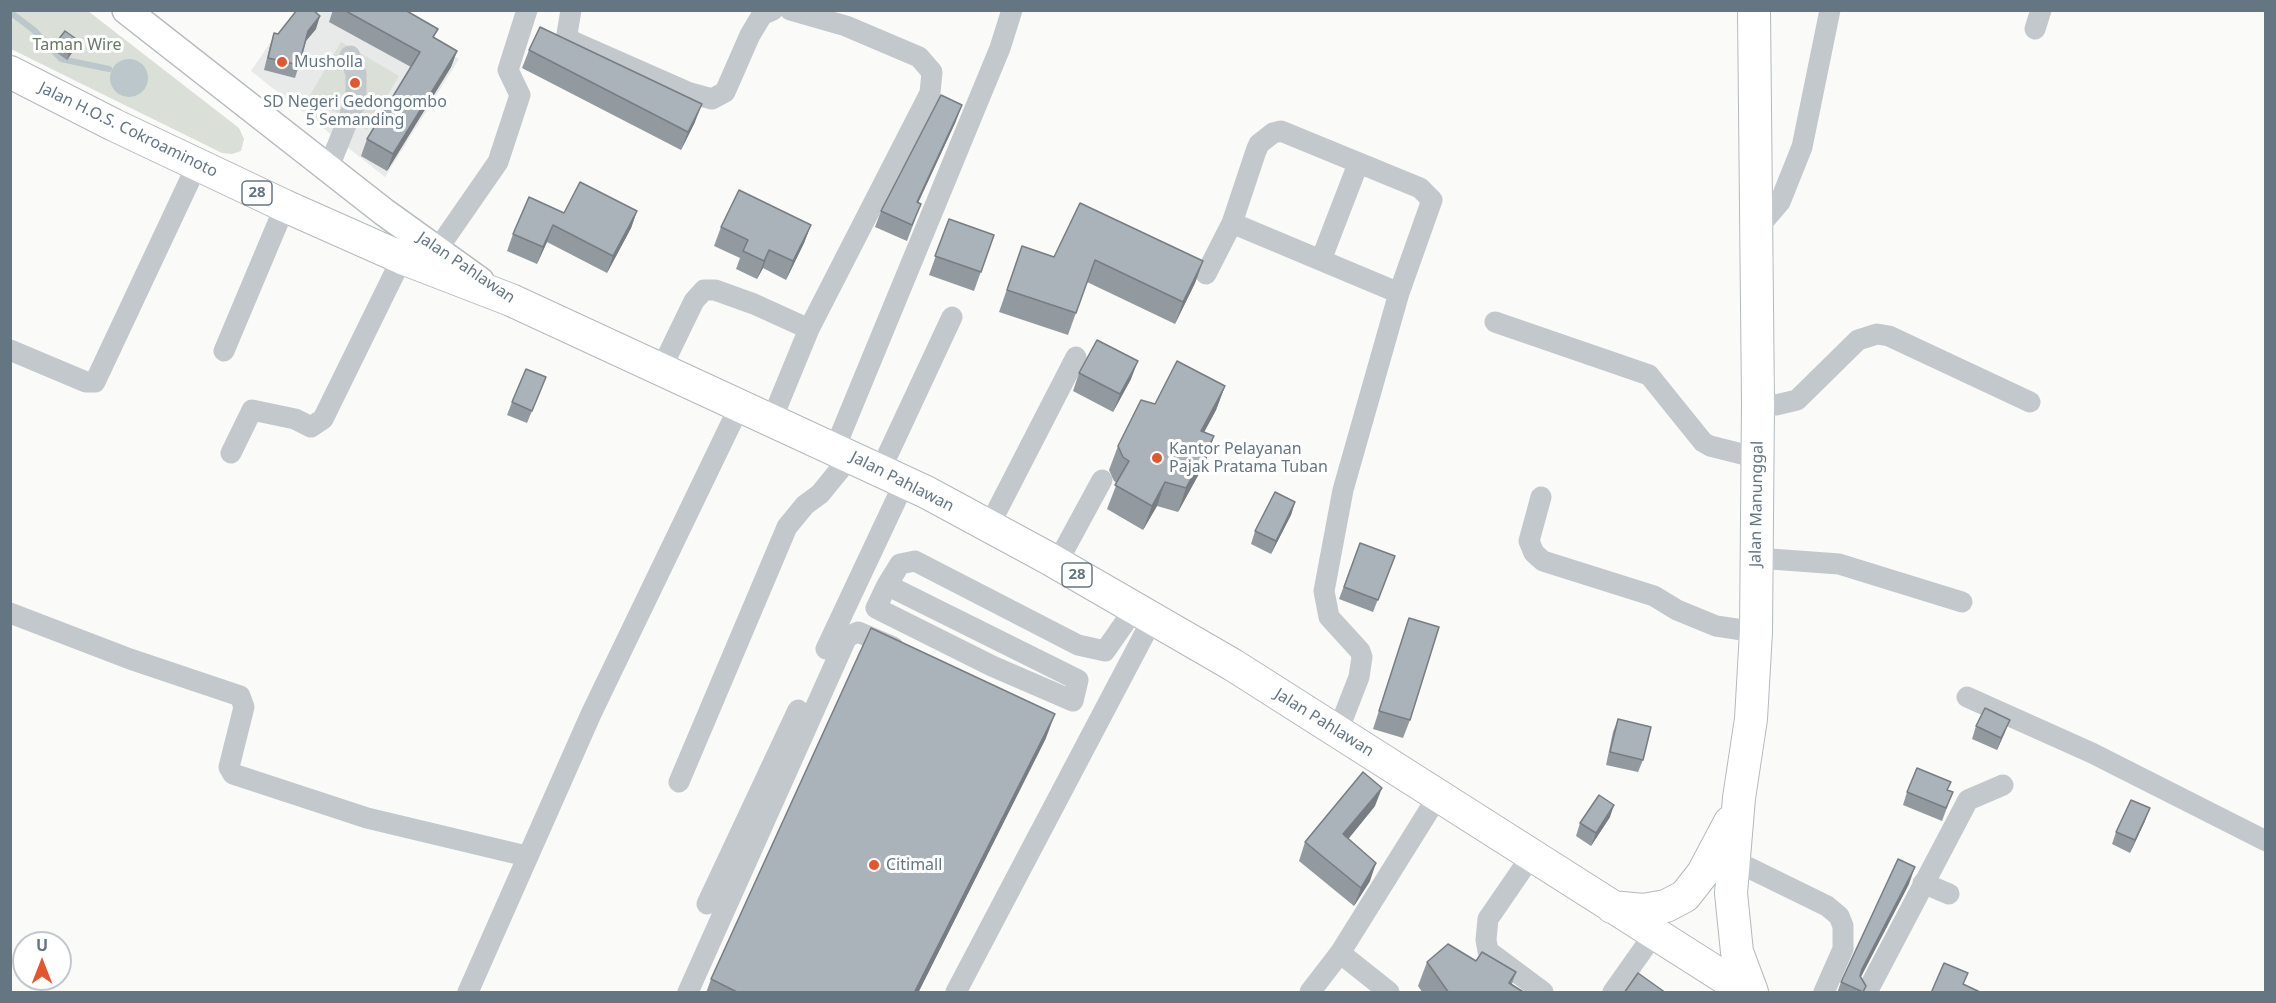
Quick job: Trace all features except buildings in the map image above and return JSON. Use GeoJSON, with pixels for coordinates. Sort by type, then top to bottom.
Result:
{"type":"FeatureCollection","features":[{"type":"Feature","properties":{"kind":"highway","name":"Jalan Manunggal"},"geometry":{"type":"LineString","coordinates":[[1752,993],[1741,966],[1734,936],[1731,893],[1738,798],[1750,719],[1756,632],[1758,404],[1754,10]]}},
{"type":"Feature","properties":{"kind":"highway","name":"Jalan H.O.S. Cokroaminoto"},"geometry":{"type":"LineString","coordinates":[[10,72],[285,206],[402,258],[510,300]]}},
{"type":"Feature","properties":{"kind":"highway","name":"Jalan Pahlawan"},"geometry":{"type":"LineString","coordinates":[[510,300],[893,476],[1057,563],[1338,731],[1747,993]]}},
{"type":"Feature","properties":{"kind":"highway"},"geometry":{"type":"LineString","coordinates":[[1612,907],[1643,910],[1666,906],[1685,896],[1696,884],[1722,840],[1738,798]]}},
{"type":"Feature","properties":{"kind":"main road","name":"Jalan Pahlawan"},"geometry":{"type":"LineString","coordinates":[[132,12],[328,169],[437,250],[510,300]]}},
{"type":"Feature","properties":{"kind":"street"},"geometry":{"type":"LineString","coordinates":[[437,250],[498,162],[520,95],[508,70],[527,10]]}},
{"type":"Feature","properties":{"kind":"street"},"geometry":{"type":"LineString","coordinates":[[570,10],[567,34],[572,41],[690,93],[712,99],[725,92],[750,35],[762,15],[773,10]]}},
{"type":"Feature","properties":{"kind":"street"},"geometry":{"type":"LineString","coordinates":[[772,420],[809,329],[930,93],[933,72],[919,57],[846,26],[790,10]]}},
{"type":"Feature","properties":{"kind":"street"},"geometry":{"type":"LineString","coordinates":[[1757,229],[1780,202],[1802,147],[1830,10]]}},
{"type":"Feature","properties":{"kind":"street"},"geometry":{"type":"LineString","coordinates":[[679,782],[787,527],[805,504],[820,494],[843,452],[1000,48],[1006,16]]}},
{"type":"Feature","properties":{"kind":"street"},"geometry":{"type":"LineString","coordinates":[[328,169],[356,100],[356,74],[350,56]]}},
{"type":"Feature","properties":{"kind":"street"},"geometry":{"type":"LineString","coordinates":[[1206,274],[1232,223],[1259,144],[1273,133],[1281,131],[1420,188],[1431,200],[1399,293],[1343,490],[1324,591],[1329,617],[1362,657],[1359,677],[1338,731]]}},
{"type":"Feature","properties":{"kind":"street"},"geometry":{"type":"LineString","coordinates":[[1321,260],[1358,164]]}},
{"type":"Feature","properties":{"kind":"street"},"geometry":{"type":"LineString","coordinates":[[10,350],[86,382],[96,381],[197,165]]}},
{"type":"Feature","properties":{"kind":"street"},"geometry":{"type":"LineString","coordinates":[[224,351],[285,206]]}},
{"type":"Feature","properties":{"kind":"street"},"geometry":{"type":"LineString","coordinates":[[1232,223],[1399,293]]}},
{"type":"Feature","properties":{"kind":"street"},"geometry":{"type":"LineString","coordinates":[[231,453],[252,410],[295,420],[311,427],[323,420],[402,258]]}},
{"type":"Feature","properties":{"kind":"street"},"geometry":{"type":"LineString","coordinates":[[662,369],[694,301],[704,290],[716,290],[809,329]]}},
{"type":"Feature","properties":{"kind":"street"},"geometry":{"type":"LineString","coordinates":[[707,904],[841,619],[952,317]]}},
{"type":"Feature","properties":{"kind":"street"},"geometry":{"type":"LineString","coordinates":[[1495,322],[1649,375],[1703,442],[1710,446],[1758,458]]}},
{"type":"Feature","properties":{"kind":"street"},"geometry":{"type":"LineString","coordinates":[[1758,404],[1776,405],[1797,400],[1858,340],[1876,333],[1888,336],[2030,402]]}},
{"type":"Feature","properties":{"kind":"street"},"geometry":{"type":"LineString","coordinates":[[989,526],[1076,357]]}},
{"type":"Feature","properties":{"kind":"street"},"geometry":{"type":"LineString","coordinates":[[468,993],[526,856],[591,714],[740,405]]}},
{"type":"Feature","properties":{"kind":"street"},"geometry":{"type":"LineString","coordinates":[[1057,563],[1102,480]]}},
{"type":"Feature","properties":{"kind":"street"},"geometry":{"type":"LineString","coordinates":[[1541,497],[1529,542],[1534,553],[1543,561],[1654,596],[1677,610],[1716,626],[1756,632]]}},
{"type":"Feature","properties":{"kind":"street"},"geometry":{"type":"LineString","coordinates":[[1757,558],[1839,564],[1962,602]]}},
{"type":"Feature","properties":{"kind":"street"},"geometry":{"type":"LineString","coordinates":[[887,585],[1078,680],[1073,701],[993,666],[876,608],[887,585],[900,564],[915,561],[1078,645],[1105,651],[1144,613]]}},
{"type":"Feature","properties":{"kind":"street"},"geometry":{"type":"LineString","coordinates":[[10,613],[130,659],[240,696],[244,707],[229,767],[233,774],[367,818],[526,856]]}},
{"type":"Feature","properties":{"kind":"street"},"geometry":{"type":"LineString","coordinates":[[956,993],[1144,613]]}},
{"type":"Feature","properties":{"kind":"street"},"geometry":{"type":"LineString","coordinates":[[841,619],[858,632],[908,654]]}},
{"type":"Feature","properties":{"kind":"street"},"geometry":{"type":"LineString","coordinates":[[688,993],[847,637],[858,632]]}},
{"type":"Feature","properties":{"kind":"street"},"geometry":{"type":"LineString","coordinates":[[993,666],[999,677],[993,692]]}},
{"type":"Feature","properties":{"kind":"street"},"geometry":{"type":"LineString","coordinates":[[1967,697],[2092,753],[2265,841]]}},
{"type":"Feature","properties":{"kind":"street"},"geometry":{"type":"LineString","coordinates":[[1867,993],[1968,800],[2002,785]]}},
{"type":"Feature","properties":{"kind":"street"},"geometry":{"type":"LineString","coordinates":[[1310,993],[1340,953],[1438,796]]}},
{"type":"Feature","properties":{"kind":"street"},"geometry":{"type":"LineString","coordinates":[[1532,855],[1488,919],[1485,940],[1488,951],[1543,992]]}},
{"type":"Feature","properties":{"kind":"street"},"geometry":{"type":"LineString","coordinates":[[1733,860],[1827,906],[1839,916],[1843,926],[1843,949],[1824,993]]}},
{"type":"Feature","properties":{"kind":"street"},"geometry":{"type":"LineString","coordinates":[[1923,884],[1949,894]]}},
{"type":"Feature","properties":{"kind":"street"},"geometry":{"type":"LineString","coordinates":[[1613,993],[1654,934]]}},
{"type":"Feature","properties":{"kind":"street"},"geometry":{"type":"LineString","coordinates":[[1340,953],[1389,993]]}},
{"type":"Feature","properties":{"kind":"shaded area","name":"SD Negeri Gedongombo 5 Semanding"},"geometry":{"type":"Polygon","coordinates":[[[299,11],[374,11],[459,59],[385,177],[251,71],[272,40],[299,11]]]}},
{"type":"Feature","properties":{"kind":"shaded area"},"geometry":{"type":"Polygon","coordinates":[[[129,59],[136,60],[142,65],[147,71],[147,85],[142,91],[136,96],[129,97],[122,96],[116,91],[111,85],[110,78],[111,71],[116,65],[122,60],[129,59]]]}},
{"type":"Feature","properties":{"kind":"green space","name":"Taman Wire"},"geometry":{"type":"Polygon","coordinates":[[[10,11],[88,11],[239,128],[244,139],[241,151],[232,154],[222,153],[11,49],[10,11]]]}},
{"type":"Feature","properties":{"kind":"green space"},"geometry":{"type":"Polygon","coordinates":[[[341,42],[399,76],[367,130],[309,97],[341,42]]]}},
{"type":"Feature","properties":{"kind":"waterway"},"geometry":{"type":"LineString","coordinates":[[10,12],[35,31],[61,59],[109,69]]}},
{"type":"Feature","properties":{"kind":"place","name":"Musholla"},"geometry":{"type":"Point","coordinates":[282,62]}},
{"type":"Feature","properties":{"kind":"place","name":"SD Negeri Gedongombo 5 Semanding"},"geometry":{"type":"Point","coordinates":[355,83]}},
{"type":"Feature","properties":{"kind":"place","name":"Kantor Pelayanan Pajak Pratama Tuban"},"geometry":{"type":"Point","coordinates":[1157,458]}},
{"type":"Feature","properties":{"kind":"place","name":"Citimall"},"geometry":{"type":"Point","coordinates":[874,865]}}]}
